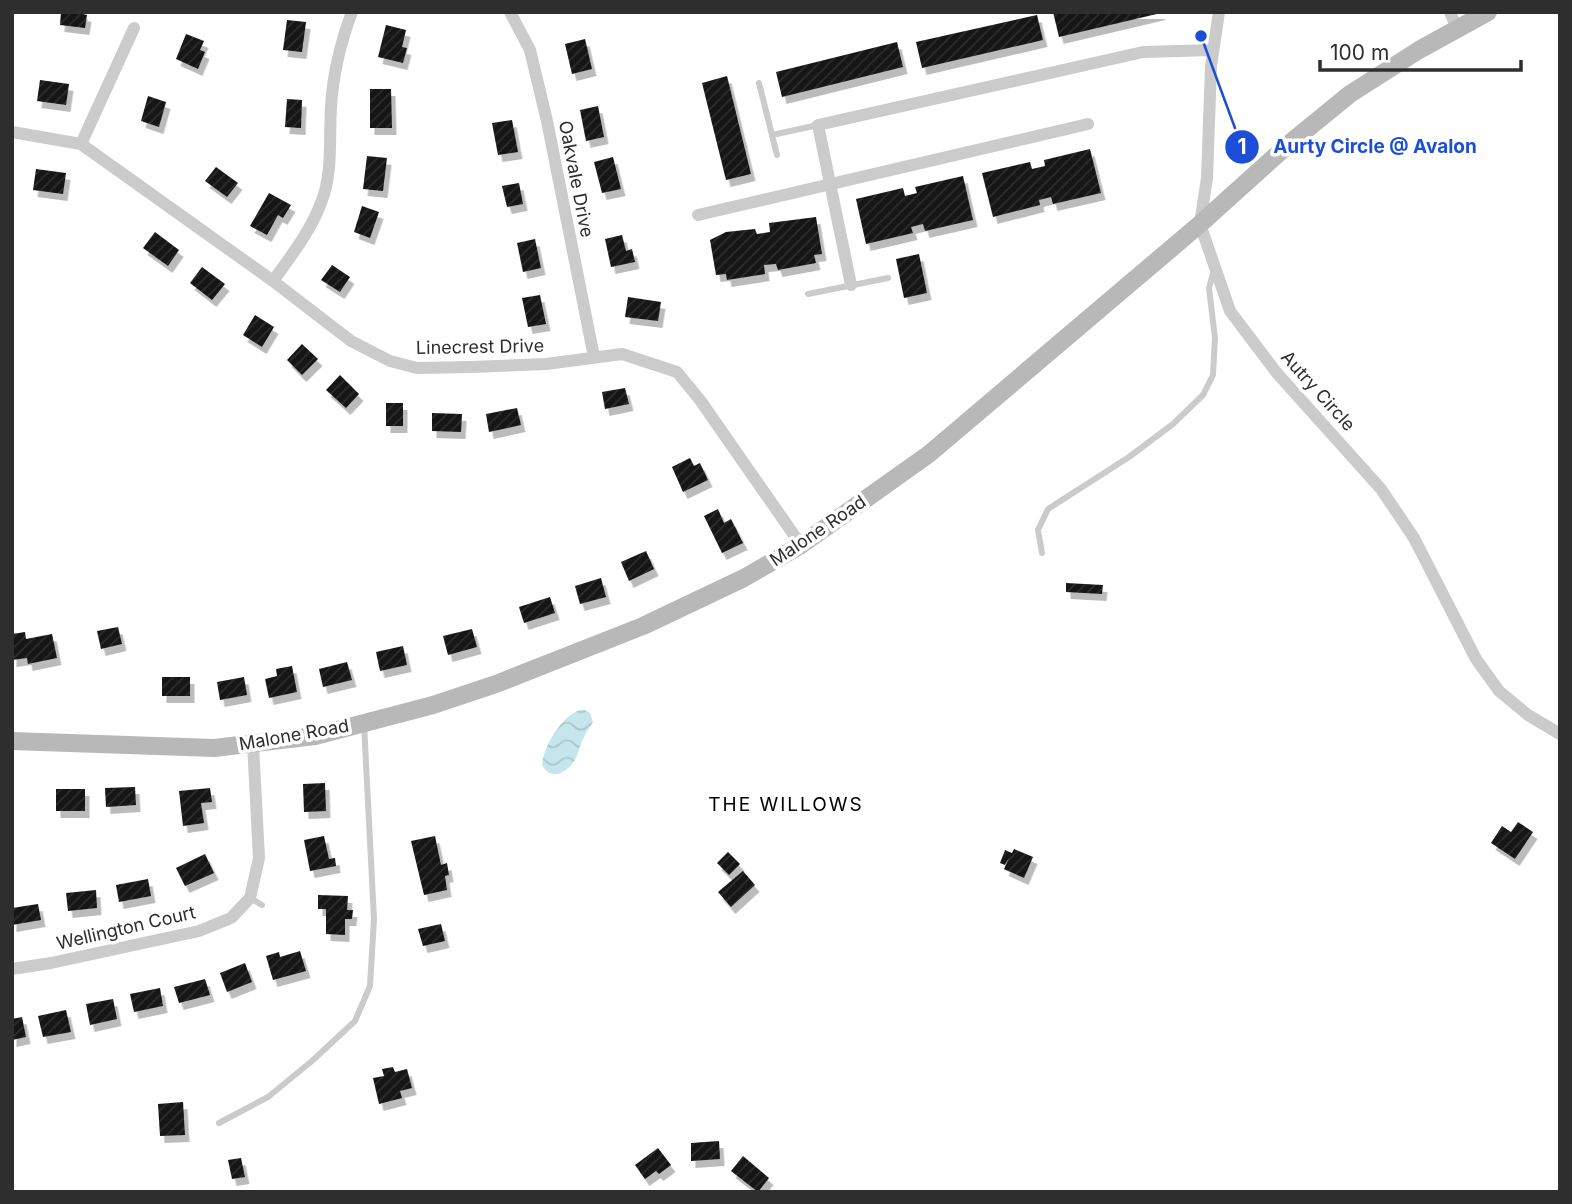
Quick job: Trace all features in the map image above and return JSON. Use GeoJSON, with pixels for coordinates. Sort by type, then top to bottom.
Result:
{"type":"FeatureCollection","features":[{"type":"Feature","properties":{"kind":"street"},"geometry":{"type":"LineString","coordinates":[[273,281],[307,234],[323,201],[333,79],[338,49],[352,12]]}},
{"type":"Feature","properties":{"kind":"street","name":"Oakvale Drive"},"geometry":{"type":"LineString","coordinates":[[510,12],[530,50],[539,86],[594,357]]}},
{"type":"Feature","properties":{"kind":"street","name":"Autry Circle"},"geometry":{"type":"LineString","coordinates":[[1219,12],[1213,50],[1207,178],[1200,224],[1230,311],[1276,372],[1381,489],[1414,538],[1476,659],[1499,691],[1528,715],[1560,734]]}},
{"type":"Feature","properties":{"kind":"street","name":"Malone Road"},"geometry":{"type":"LineString","coordinates":[[12,741],[214,748],[315,736],[433,705],[496,684],[643,626],[744,578],[802,545],[929,454],[1200,224],[1290,142],[1350,94],[1419,50],[1454,21],[1488,12]]}},
{"type":"Feature","properties":{"kind":"street"},"geometry":{"type":"LineString","coordinates":[[81,144],[134,28]]}},
{"type":"Feature","properties":{"kind":"street"},"geometry":{"type":"LineString","coordinates":[[851,285],[818,125],[1143,52],[1213,50]]}},
{"type":"Feature","properties":{"kind":"street"},"geometry":{"type":"LineString","coordinates":[[698,215],[1088,124]]}},
{"type":"Feature","properties":{"kind":"street","name":"Linecrest Drive"},"geometry":{"type":"LineString","coordinates":[[12,132],[81,144],[273,281],[351,341],[390,361],[417,368],[546,364],[622,354],[648,360],[677,372],[700,400],[802,545]]}},
{"type":"Feature","properties":{"kind":"street","name":"Wellington Court"},"geometry":{"type":"LineString","coordinates":[[12,969],[199,931],[231,918],[256,902],[259,858],[253,744]]}},
{"type":"Feature","properties":{"kind":"lane"},"geometry":{"type":"LineString","coordinates":[[759,83],[777,155]]}},
{"type":"Feature","properties":{"kind":"lane"},"geometry":{"type":"LineString","coordinates":[[772,135],[818,125]]}},
{"type":"Feature","properties":{"kind":"lane"},"geometry":{"type":"LineString","coordinates":[[1042,553],[1038,530],[1048,509],[1129,457],[1173,424],[1203,396],[1213,375],[1215,338],[1209,288],[1215,265]]}},
{"type":"Feature","properties":{"kind":"lane"},"geometry":{"type":"LineString","coordinates":[[808,294],[888,278]]}},
{"type":"Feature","properties":{"kind":"lane"},"geometry":{"type":"LineString","coordinates":[[219,1123],[268,1097],[312,1061],[355,1021],[370,986],[374,919],[364,723]]}},
{"type":"Feature","properties":{"kind":"water"},"geometry":{"type":"Polygon","coordinates":[[[580,710],[590,713],[593,722],[576,758],[569,768],[559,774],[550,773],[542,765],[550,741],[560,725],[580,710]]]}},
{"type":"Feature","properties":{"kind":"building"},"geometry":{"type":"Polygon","coordinates":[[[61,12],[83,12],[87,15],[85,28],[60,25],[61,12]]]}},
{"type":"Feature","properties":{"kind":"building"},"geometry":{"type":"Polygon","coordinates":[[[1053,12],[1160,12],[1161,13],[1059,37],[1053,12]]]}},
{"type":"Feature","properties":{"kind":"building"},"geometry":{"type":"Polygon","coordinates":[[[1037,15],[1043,40],[922,68],[916,42],[1037,15]]]}},
{"type":"Feature","properties":{"kind":"building"},"geometry":{"type":"Polygon","coordinates":[[[287,20],[306,22],[302,52],[283,50],[287,20]]]}},
{"type":"Feature","properties":{"kind":"building"},"geometry":{"type":"Polygon","coordinates":[[[386,25],[406,30],[402,47],[407,48],[403,63],[378,57],[386,25]]]}},
{"type":"Feature","properties":{"kind":"building"},"geometry":{"type":"Polygon","coordinates":[[[186,34],[204,41],[200,50],[205,52],[198,69],[176,59],[186,34]]]}},
{"type":"Feature","properties":{"kind":"building"},"geometry":{"type":"Polygon","coordinates":[[[585,39],[592,69],[572,74],[565,44],[585,39]]]}},
{"type":"Feature","properties":{"kind":"building"},"geometry":{"type":"Polygon","coordinates":[[[897,42],[903,67],[782,97],[776,72],[897,42]]]}},
{"type":"Feature","properties":{"kind":"building"},"geometry":{"type":"Polygon","coordinates":[[[727,76],[751,174],[726,180],[702,83],[727,76]]]}},
{"type":"Feature","properties":{"kind":"building"},"geometry":{"type":"Polygon","coordinates":[[[40,80],[69,84],[66,105],[37,101],[40,80]]]}},
{"type":"Feature","properties":{"kind":"building"},"geometry":{"type":"Polygon","coordinates":[[[370,89],[391,89],[392,128],[370,128],[370,89]]]}},
{"type":"Feature","properties":{"kind":"building"},"geometry":{"type":"Polygon","coordinates":[[[148,96],[166,102],[159,127],[141,121],[148,96]]]}},
{"type":"Feature","properties":{"kind":"building"},"geometry":{"type":"Polygon","coordinates":[[[287,99],[302,100],[301,128],[285,127],[287,99]]]}},
{"type":"Feature","properties":{"kind":"building"},"geometry":{"type":"Polygon","coordinates":[[[598,106],[604,137],[586,141],[580,110],[598,106]]]}},
{"type":"Feature","properties":{"kind":"building"},"geometry":{"type":"Polygon","coordinates":[[[512,120],[518,152],[498,155],[492,123],[512,120]]]}},
{"type":"Feature","properties":{"kind":"building"},"geometry":{"type":"Polygon","coordinates":[[[1090,149],[1101,193],[1053,204],[1051,197],[1039,200],[1040,205],[993,217],[982,173],[1030,162],[1032,169],[1045,166],[1044,160],[1090,149]]]}},
{"type":"Feature","properties":{"kind":"building"},"geometry":{"type":"Polygon","coordinates":[[[367,156],[387,158],[383,191],[363,189],[367,156]]]}},
{"type":"Feature","properties":{"kind":"building"},"geometry":{"type":"Polygon","coordinates":[[[613,157],[621,189],[602,193],[594,162],[613,157]]]}},
{"type":"Feature","properties":{"kind":"building"},"geometry":{"type":"Polygon","coordinates":[[[216,167],[238,183],[227,197],[205,181],[216,167]]]}},
{"type":"Feature","properties":{"kind":"building"},"geometry":{"type":"Polygon","coordinates":[[[36,169],[66,173],[63,194],[33,190],[36,169]]]}},
{"type":"Feature","properties":{"kind":"building"},"geometry":{"type":"Polygon","coordinates":[[[963,176],[973,220],[925,231],[923,224],[911,227],[913,233],[866,244],[856,199],[903,188],[905,196],[917,193],[915,187],[963,176]]]}},
{"type":"Feature","properties":{"kind":"building"},"geometry":{"type":"Polygon","coordinates":[[[519,183],[523,204],[507,207],[502,186],[519,183]]]}},
{"type":"Feature","properties":{"kind":"building"},"geometry":{"type":"Polygon","coordinates":[[[269,193],[291,205],[283,218],[278,215],[267,235],[250,226],[269,193]]]}},
{"type":"Feature","properties":{"kind":"building"},"geometry":{"type":"Polygon","coordinates":[[[362,206],[379,212],[370,238],[354,232],[362,206]]]}},
{"type":"Feature","properties":{"kind":"building"},"geometry":{"type":"Polygon","coordinates":[[[816,217],[822,254],[814,255],[816,263],[778,270],[776,264],[764,265],[765,274],[727,280],[726,274],[716,275],[710,240],[726,232],[755,229],[757,234],[770,232],[769,223],[816,217]]]}},
{"type":"Feature","properties":{"kind":"building"},"geometry":{"type":"Polygon","coordinates":[[[155,232],[179,250],[168,266],[143,248],[155,232]]]}},
{"type":"Feature","properties":{"kind":"building"},"geometry":{"type":"Polygon","coordinates":[[[622,235],[626,251],[632,249],[635,262],[611,267],[605,239],[622,235]]]}},
{"type":"Feature","properties":{"kind":"building"},"geometry":{"type":"Polygon","coordinates":[[[535,239],[541,268],[523,272],[517,243],[535,239]]]}},
{"type":"Feature","properties":{"kind":"building"},"geometry":{"type":"Polygon","coordinates":[[[919,254],[927,293],[904,298],[896,259],[919,254]]]}},
{"type":"Feature","properties":{"kind":"building"},"geometry":{"type":"Polygon","coordinates":[[[332,265],[350,277],[340,292],[321,280],[332,265]]]}},
{"type":"Feature","properties":{"kind":"building"},"geometry":{"type":"Polygon","coordinates":[[[202,267],[225,284],[212,300],[190,283],[202,267]]]}},
{"type":"Feature","properties":{"kind":"building"},"geometry":{"type":"Polygon","coordinates":[[[540,295],[546,324],[528,327],[522,298],[540,295]]]}},
{"type":"Feature","properties":{"kind":"building"},"geometry":{"type":"Polygon","coordinates":[[[628,297],[661,302],[658,321],[625,317],[628,297]]]}},
{"type":"Feature","properties":{"kind":"building"},"geometry":{"type":"Polygon","coordinates":[[[255,315],[274,327],[262,347],[243,335],[255,315]]]}},
{"type":"Feature","properties":{"kind":"building"},"geometry":{"type":"Polygon","coordinates":[[[302,344],[318,359],[302,375],[287,360],[302,344]]]}},
{"type":"Feature","properties":{"kind":"building"},"geometry":{"type":"Polygon","coordinates":[[[340,375],[359,394],[346,408],[326,390],[340,375]]]}},
{"type":"Feature","properties":{"kind":"building"},"geometry":{"type":"Polygon","coordinates":[[[625,388],[629,404],[605,409],[602,392],[625,388]]]}},
{"type":"Feature","properties":{"kind":"building"},"geometry":{"type":"Polygon","coordinates":[[[386,403],[403,403],[403,426],[386,426],[386,403]]]}},
{"type":"Feature","properties":{"kind":"building"},"geometry":{"type":"Polygon","coordinates":[[[517,408],[521,425],[489,432],[486,414],[517,408]]]}},
{"type":"Feature","properties":{"kind":"building"},"geometry":{"type":"Polygon","coordinates":[[[432,413],[462,414],[461,432],[432,431],[432,413]]]}},
{"type":"Feature","properties":{"kind":"building"},"geometry":{"type":"Polygon","coordinates":[[[690,458],[694,466],[700,463],[708,480],[683,492],[672,467],[690,458]]]}},
{"type":"Feature","properties":{"kind":"building"},"geometry":{"type":"Polygon","coordinates":[[[718,509],[724,523],[731,519],[743,543],[722,553],[704,516],[718,509]]]}},
{"type":"Feature","properties":{"kind":"building"},"geometry":{"type":"Polygon","coordinates":[[[646,551],[654,569],[629,581],[621,562],[646,551]]]}},
{"type":"Feature","properties":{"kind":"building"},"geometry":{"type":"Polygon","coordinates":[[[601,578],[606,597],[580,604],[575,586],[601,578]]]}},
{"type":"Feature","properties":{"kind":"building"},"geometry":{"type":"Polygon","coordinates":[[[1066,583],[1103,585],[1102,594],[1066,592],[1066,583]]]}},
{"type":"Feature","properties":{"kind":"building"},"geometry":{"type":"Polygon","coordinates":[[[550,597],[555,613],[524,623],[519,607],[550,597]]]}},
{"type":"Feature","properties":{"kind":"building"},"geometry":{"type":"Polygon","coordinates":[[[118,627],[122,644],[101,649],[97,631],[118,627]]]}},
{"type":"Feature","properties":{"kind":"building"},"geometry":{"type":"Polygon","coordinates":[[[472,629],[477,647],[448,655],[443,636],[472,629]]]}},
{"type":"Feature","properties":{"kind":"building"},"geometry":{"type":"Polygon","coordinates":[[[25,632],[26,639],[52,634],[57,658],[28,664],[27,658],[12,660],[12,634],[25,632]]]}},
{"type":"Feature","properties":{"kind":"building"},"geometry":{"type":"Polygon","coordinates":[[[403,646],[407,665],[380,671],[376,652],[403,646]]]}},
{"type":"Feature","properties":{"kind":"building"},"geometry":{"type":"Polygon","coordinates":[[[347,662],[352,680],[323,687],[319,669],[347,662]]]}},
{"type":"Feature","properties":{"kind":"building"},"geometry":{"type":"Polygon","coordinates":[[[292,666],[297,692],[269,698],[265,679],[277,676],[276,669],[292,666]]]}},
{"type":"Feature","properties":{"kind":"building"},"geometry":{"type":"Polygon","coordinates":[[[162,677],[190,677],[190,696],[162,696],[162,677]]]}},
{"type":"Feature","properties":{"kind":"building"},"geometry":{"type":"Polygon","coordinates":[[[244,677],[247,695],[220,700],[217,682],[244,677]]]}},
{"type":"Feature","properties":{"kind":"building"},"geometry":{"type":"Polygon","coordinates":[[[325,783],[326,811],[304,812],[303,784],[325,783]]]}},
{"type":"Feature","properties":{"kind":"building"},"geometry":{"type":"Polygon","coordinates":[[[135,787],[136,805],[106,807],[105,788],[135,787]]]}},
{"type":"Feature","properties":{"kind":"building"},"geometry":{"type":"Polygon","coordinates":[[[210,788],[212,802],[201,803],[204,823],[183,826],[179,791],[210,788]]]}},
{"type":"Feature","properties":{"kind":"building"},"geometry":{"type":"Polygon","coordinates":[[[56,789],[85,789],[85,811],[56,811],[56,789]]]}},
{"type":"Feature","properties":{"kind":"building"},"geometry":{"type":"Polygon","coordinates":[[[1518,822],[1533,832],[1515,859],[1491,843],[1502,826],[1511,832],[1518,822]]]}},
{"type":"Feature","properties":{"kind":"building"},"geometry":{"type":"Polygon","coordinates":[[[324,836],[329,859],[335,858],[336,866],[310,871],[304,840],[324,836]]]}},
{"type":"Feature","properties":{"kind":"building"},"geometry":{"type":"Polygon","coordinates":[[[435,836],[441,865],[447,863],[447,890],[424,895],[411,841],[435,836]]]}},
{"type":"Feature","properties":{"kind":"building"},"geometry":{"type":"Polygon","coordinates":[[[1014,849],[1033,857],[1024,878],[1004,869],[1009,858],[1005,865],[1000,863],[1005,850],[1012,853],[1014,849]]]}},
{"type":"Feature","properties":{"kind":"building"},"geometry":{"type":"Polygon","coordinates":[[[728,852],[740,864],[729,875],[717,863],[728,852]]]}},
{"type":"Feature","properties":{"kind":"building"},"geometry":{"type":"Polygon","coordinates":[[[205,854],[214,873],[185,886],[176,868],[205,854]]]}},
{"type":"Feature","properties":{"kind":"building"},"geometry":{"type":"Polygon","coordinates":[[[743,871],[755,885],[731,907],[718,892],[743,871]]]}},
{"type":"Feature","properties":{"kind":"building"},"geometry":{"type":"Polygon","coordinates":[[[148,879],[151,896],[119,902],[116,885],[148,879]]]}},
{"type":"Feature","properties":{"kind":"building"},"geometry":{"type":"Polygon","coordinates":[[[96,890],[97,908],[68,911],[66,893],[96,890]]]}},
{"type":"Feature","properties":{"kind":"building"},"geometry":{"type":"Polygon","coordinates":[[[318,895],[348,896],[347,910],[353,910],[352,919],[345,919],[345,935],[326,934],[326,909],[318,909],[318,895]]]}},
{"type":"Feature","properties":{"kind":"building"},"geometry":{"type":"Polygon","coordinates":[[[38,904],[41,920],[12,925],[12,908],[38,904]]]}},
{"type":"Feature","properties":{"kind":"building"},"geometry":{"type":"Polygon","coordinates":[[[441,924],[445,941],[423,946],[418,929],[441,924]]]}},
{"type":"Feature","properties":{"kind":"building"},"geometry":{"type":"Polygon","coordinates":[[[300,951],[306,971],[273,980],[266,956],[279,952],[280,957],[300,951]]]}},
{"type":"Feature","properties":{"kind":"building"},"geometry":{"type":"Polygon","coordinates":[[[245,963],[252,982],[227,992],[220,973],[245,963]]]}},
{"type":"Feature","properties":{"kind":"building"},"geometry":{"type":"Polygon","coordinates":[[[205,979],[210,995],[179,1003],[174,987],[205,979]]]}},
{"type":"Feature","properties":{"kind":"building"},"geometry":{"type":"Polygon","coordinates":[[[160,988],[163,1006],[134,1012],[130,994],[160,988]]]}},
{"type":"Feature","properties":{"kind":"building"},"geometry":{"type":"Polygon","coordinates":[[[113,999],[117,1019],[90,1025],[86,1004],[113,999]]]}},
{"type":"Feature","properties":{"kind":"building"},"geometry":{"type":"Polygon","coordinates":[[[66,1010],[71,1032],[43,1037],[38,1016],[66,1010]]]}},
{"type":"Feature","properties":{"kind":"building"},"geometry":{"type":"Polygon","coordinates":[[[22,1017],[26,1037],[12,1040],[12,1019],[22,1017]]]}},
{"type":"Feature","properties":{"kind":"building"},"geometry":{"type":"Polygon","coordinates":[[[393,1067],[395,1072],[407,1069],[412,1088],[400,1091],[402,1098],[379,1104],[373,1078],[384,1076],[382,1069],[393,1067]]]}},
{"type":"Feature","properties":{"kind":"building"},"geometry":{"type":"Polygon","coordinates":[[[183,1102],[185,1135],[160,1136],[158,1104],[183,1102]]]}},
{"type":"Feature","properties":{"kind":"building"},"geometry":{"type":"Polygon","coordinates":[[[719,1141],[720,1159],[691,1161],[691,1143],[719,1141]]]}},
{"type":"Feature","properties":{"kind":"building"},"geometry":{"type":"Polygon","coordinates":[[[658,1148],[671,1165],[659,1174],[656,1171],[645,1179],[635,1165],[658,1148]]]}},
{"type":"Feature","properties":{"kind":"building"},"geometry":{"type":"Polygon","coordinates":[[[743,1156],[769,1178],[758,1192],[731,1171],[743,1156]]]}},
{"type":"Feature","properties":{"kind":"building"},"geometry":{"type":"Polygon","coordinates":[[[241,1158],[245,1177],[232,1179],[228,1160],[241,1158]]]}},
{"type":"Feature","properties":{"kind":"place","name":"Aurty Circle @ Avalon"},"geometry":{"type":"Point","coordinates":[1201,36]}},
{"type":"Feature","properties":{"kind":"district","name":"THE WILLOWS"},"geometry":{"type":"Point","coordinates":[786,804]}}]}
